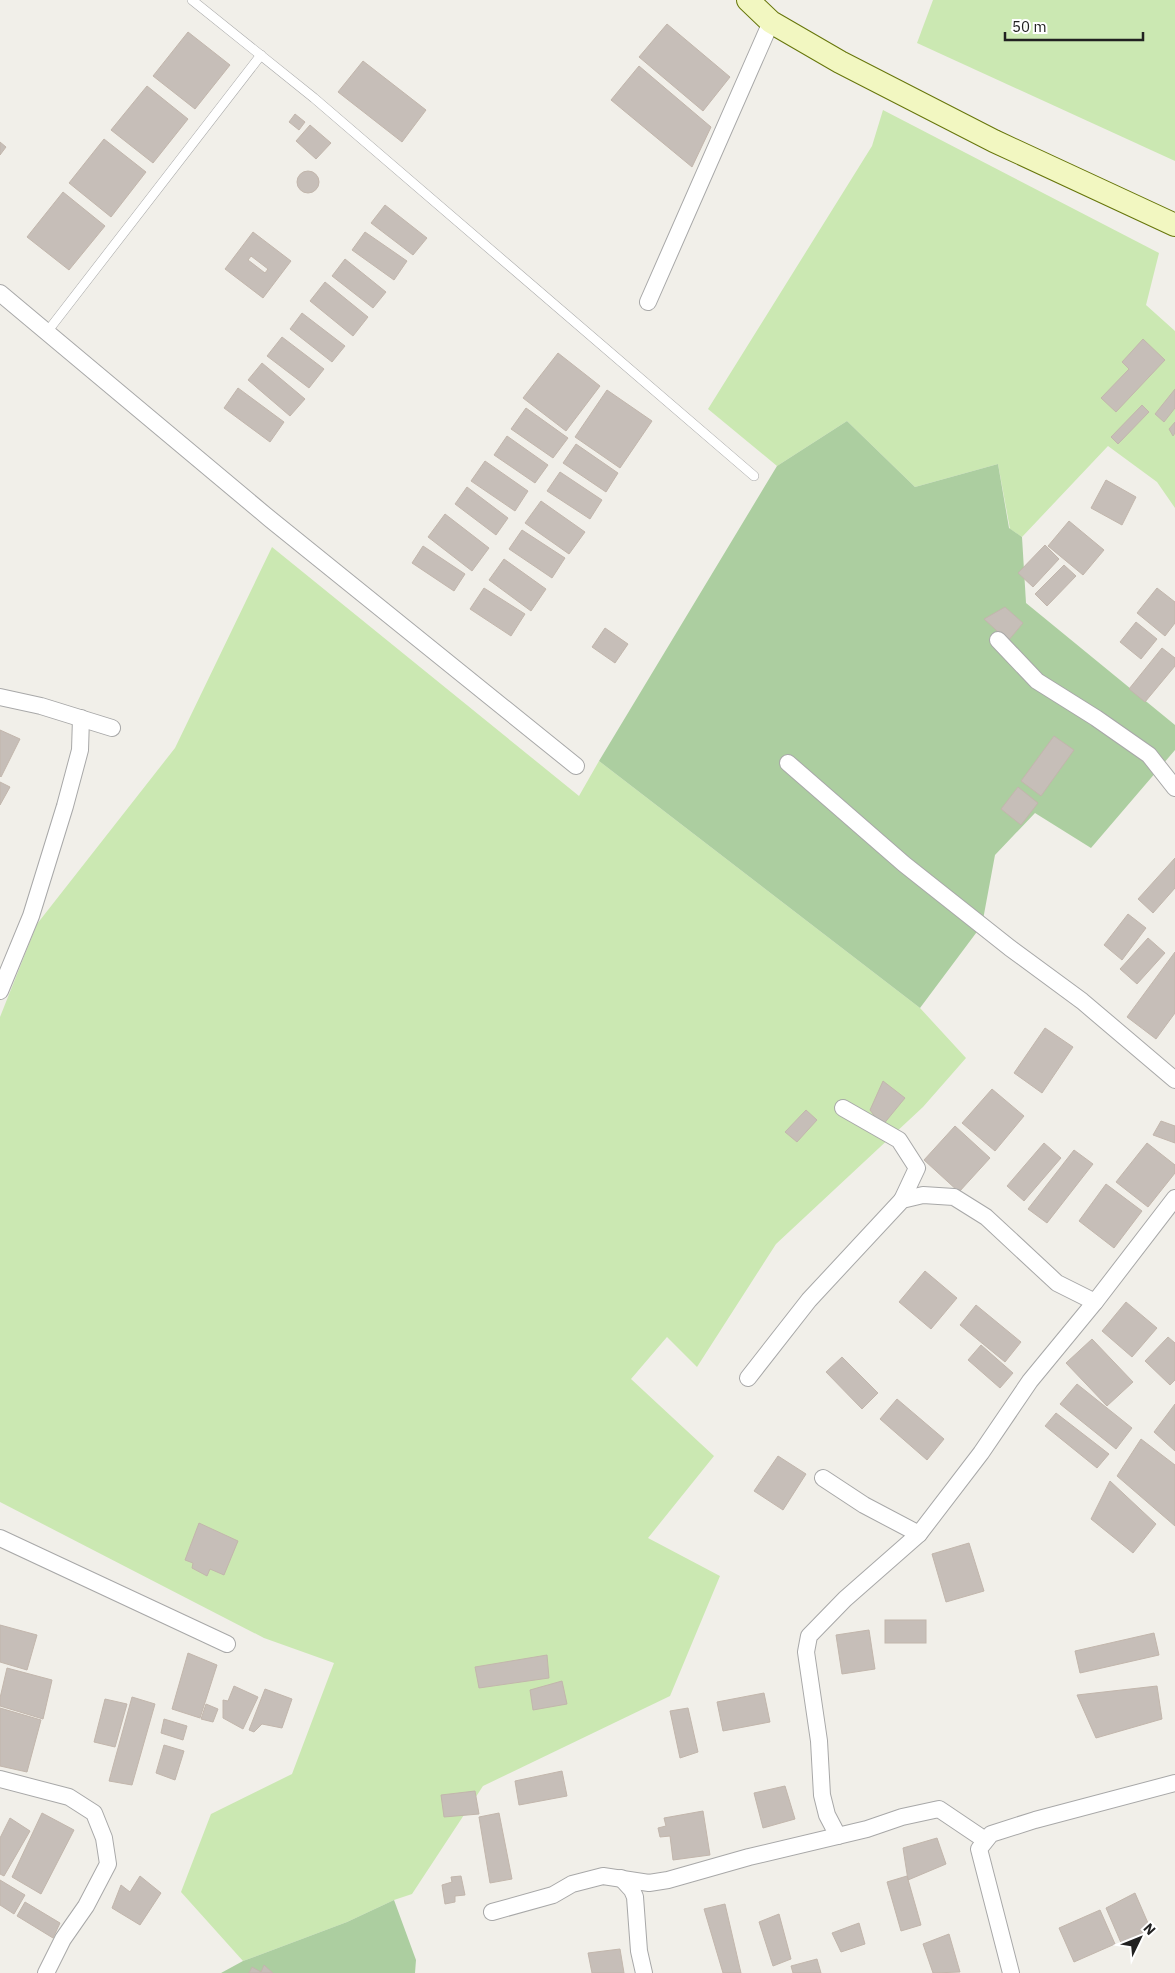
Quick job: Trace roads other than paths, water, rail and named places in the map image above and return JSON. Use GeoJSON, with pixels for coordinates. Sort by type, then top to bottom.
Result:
{"type":"FeatureCollection","features":[{"type":"Feature","properties":{"kind":"street"},"geometry":{"type":"LineString","coordinates":[[748,0],[771,22],[840,62],[994,141],[1175,226]]}},
{"type":"Feature","properties":{"kind":"street"},"geometry":{"type":"LineString","coordinates":[[648,302],[771,22]]}},
{"type":"Feature","properties":{"kind":"street"},"geometry":{"type":"LineString","coordinates":[[0,293],[278,525],[576,766]]}},
{"type":"Feature","properties":{"kind":"street"},"geometry":{"type":"LineString","coordinates":[[998,640],[1036,681],[1096,718],[1149,755],[1175,788]]}},
{"type":"Feature","properties":{"kind":"street"},"geometry":{"type":"LineString","coordinates":[[0,697],[41,706],[112,728]]}},
{"type":"Feature","properties":{"kind":"street"},"geometry":{"type":"LineString","coordinates":[[0,991],[31,916],[65,806],[80,750],[81,718]]}},
{"type":"Feature","properties":{"kind":"street"},"geometry":{"type":"LineString","coordinates":[[788,763],[904,864],[1010,948],[1082,1000],[1175,1080]]}},
{"type":"Feature","properties":{"kind":"street"},"geometry":{"type":"LineString","coordinates":[[748,1378],[809,1300],[902,1200],[917,1168],[899,1140],[842,1108]]}},
{"type":"Feature","properties":{"kind":"street"},"geometry":{"type":"LineString","coordinates":[[902,1200],[923,1195],[954,1197],[986,1216],[1057,1283],[1095,1302]]}},
{"type":"Feature","properties":{"kind":"street"},"geometry":{"type":"LineString","coordinates":[[838,1836],[827,1815],[822,1795],[819,1741],[806,1652],[810,1636],[845,1599],[919,1534],[981,1453],[1030,1381],[1095,1302],[1175,1198]]}},
{"type":"Feature","properties":{"kind":"street"},"geometry":{"type":"LineString","coordinates":[[823,1478],[864,1505],[919,1534]]}},
{"type":"Feature","properties":{"kind":"street"},"geometry":{"type":"LineString","coordinates":[[0,1538],[227,1644]]}},
{"type":"Feature","properties":{"kind":"street"},"geometry":{"type":"LineString","coordinates":[[0,1780],[69,1797],[94,1813],[104,1838],[108,1864],[86,1906],[63,1938],[46,1973]]}},
{"type":"Feature","properties":{"kind":"street"},"geometry":{"type":"LineString","coordinates":[[1011,1973],[1007,1952],[978,1849],[985,1840],[991,1834],[1035,1820],[1175,1783]]}},
{"type":"Feature","properties":{"kind":"street"},"geometry":{"type":"LineString","coordinates":[[492,1912],[553,1895],[572,1884],[590,1879],[603,1876],[631,1881],[668,1880],[749,1857],[867,1829],[902,1817],[938,1809],[985,1840]]}},
{"type":"Feature","properties":{"kind":"street"},"geometry":{"type":"LineString","coordinates":[[621,1878],[632,1890],[635,1897],[639,1951],[644,1973]]}},
{"type":"Feature","properties":{"kind":"lane"},"geometry":{"type":"LineString","coordinates":[[192,0],[314,98],[754,476]]}},
{"type":"Feature","properties":{"kind":"lane"},"geometry":{"type":"LineString","coordinates":[[47,332],[260,55]]}}]}
